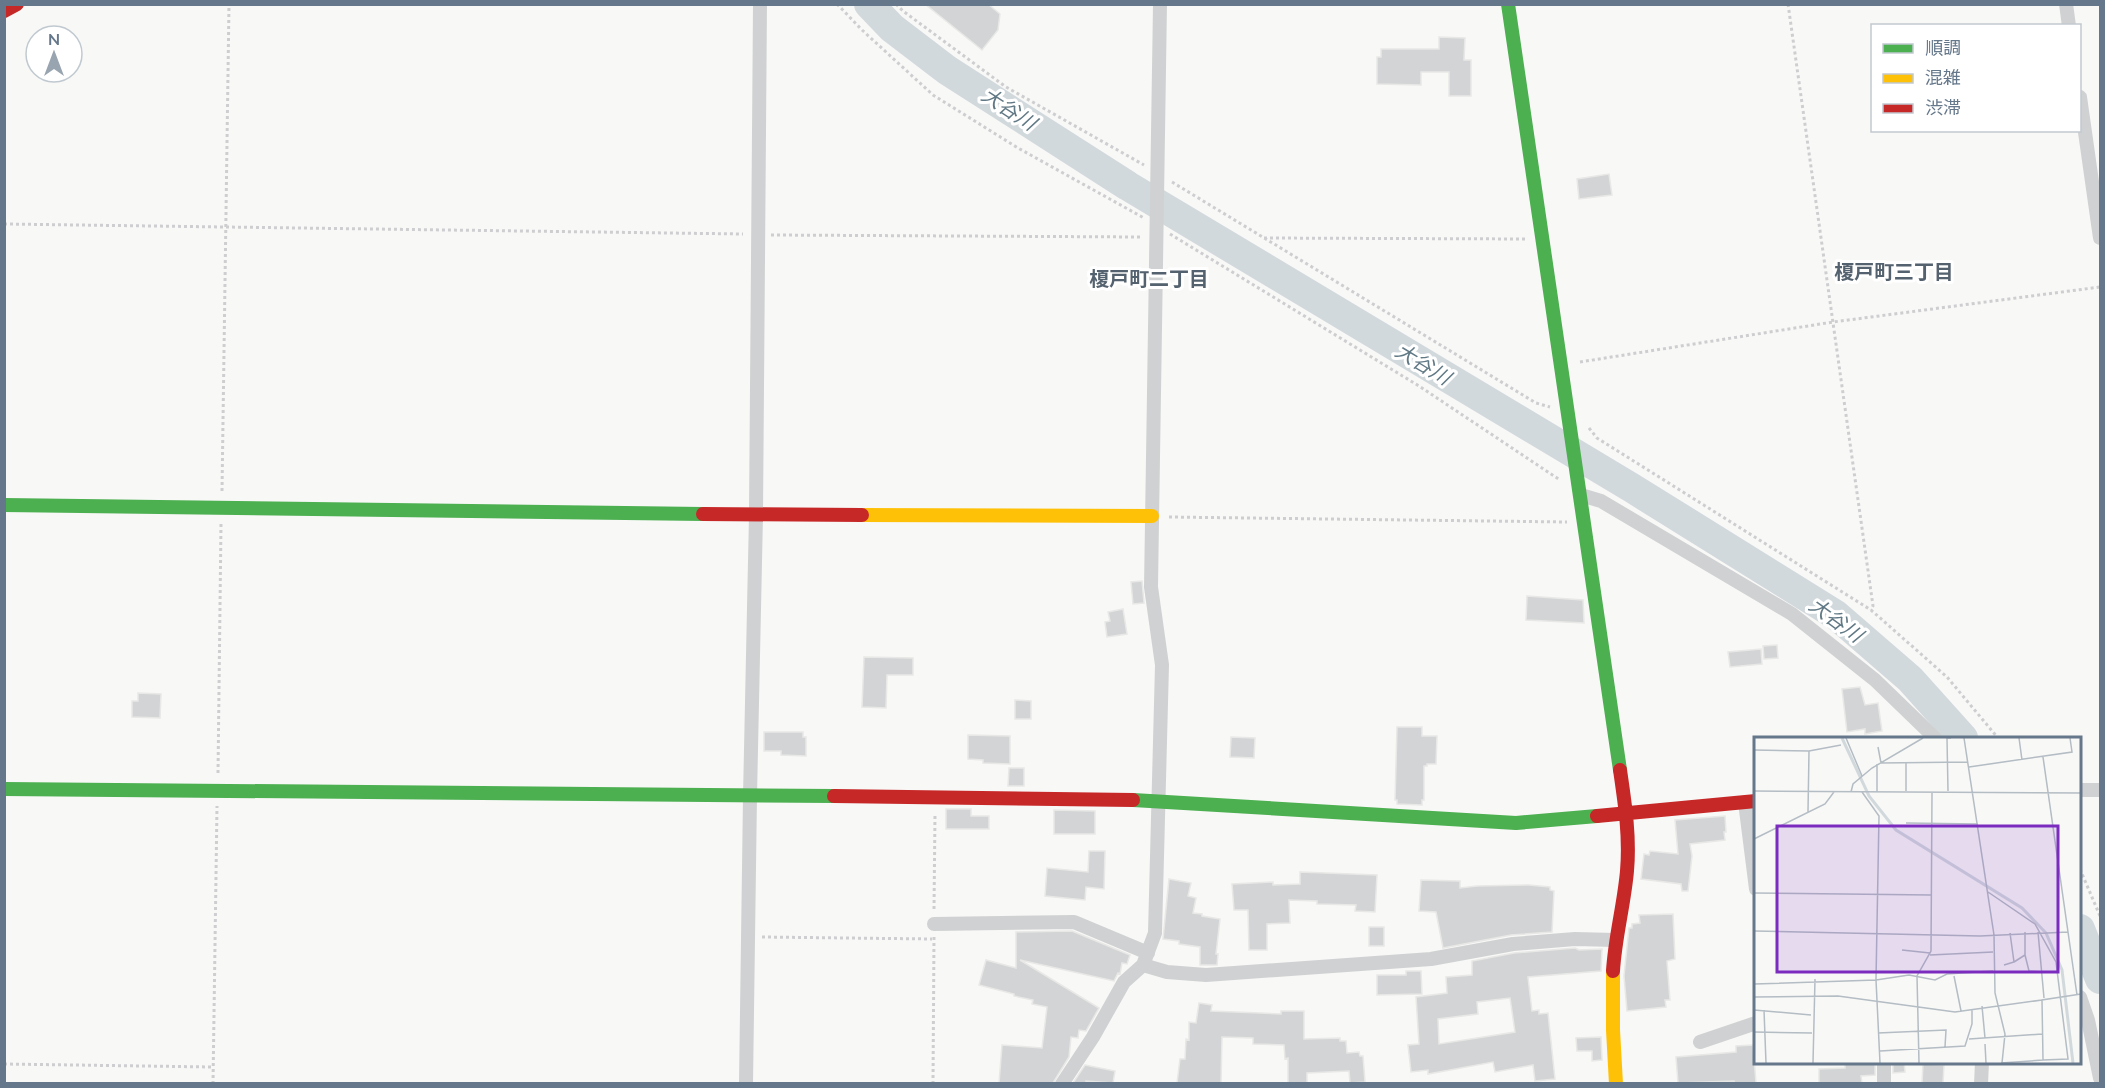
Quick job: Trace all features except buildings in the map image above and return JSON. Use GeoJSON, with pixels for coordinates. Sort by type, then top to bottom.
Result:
{"type":"FeatureCollection","features":[{"type":"Feature","properties":{"kind":"street"},"geometry":{"type":"LineString","coordinates":[[4,10],[17,4]]}},
{"type":"Feature","properties":{"kind":"street"},"geometry":{"type":"LineString","coordinates":[[746,1083],[756,515],[760,4]]}},
{"type":"Feature","properties":{"kind":"street"},"geometry":{"type":"LineString","coordinates":[[1062,1083],[1093,1037],[1124,982],[1146,959],[1155,933],[1162,665],[1151,587],[1160,4]]}},
{"type":"Feature","properties":{"kind":"street"},"geometry":{"type":"LineString","coordinates":[[1508,4],[1545,239],[1560,365],[1580,489],[1630,846],[1626,883],[1615,940],[1612,986],[1612,1083]]}},
{"type":"Feature","properties":{"kind":"street"},"geometry":{"type":"LineString","coordinates":[[2066,4],[2069,24]]}},
{"type":"Feature","properties":{"kind":"street"},"geometry":{"type":"LineString","coordinates":[[2081,110],[2100,238]]}},
{"type":"Feature","properties":{"kind":"street"},"geometry":{"type":"LineString","coordinates":[[1580,489],[1792,614],[1875,680],[1934,737]]}},
{"type":"Feature","properties":{"kind":"street"},"geometry":{"type":"LineString","coordinates":[[4,506],[756,515],[1152,516]]}},
{"type":"Feature","properties":{"kind":"street"},"geometry":{"type":"LineString","coordinates":[[4,789],[1052,798],[1159,801],[1516,823],[1750,801],[1754,871]]}},
{"type":"Feature","properties":{"kind":"street"},"geometry":{"type":"LineString","coordinates":[[2081,790],[2100,790]]}},
{"type":"Feature","properties":{"kind":"street"},"geometry":{"type":"LineString","coordinates":[[934,924],[1074,922],[1167,972],[1206,975],[1431,959],[1513,945],[1575,939],[1615,940]]}},
{"type":"Feature","properties":{"kind":"street"},"geometry":{"type":"LineString","coordinates":[[2081,1002],[2088,1020],[2100,1078]]}},
{"type":"Feature","properties":{"kind":"street"},"geometry":{"type":"LineString","coordinates":[[1700,1042],[1754,1023]]}},
{"type":"Feature","properties":{"kind":"street"},"geometry":{"type":"LineString","coordinates":[[1884,1064],[1884,1083]]}},
{"type":"Feature","properties":{"kind":"street"},"geometry":{"type":"LineString","coordinates":[[1982,1064],[1982,1083]]}},
{"type":"Feature","properties":{"kind":"path"},"geometry":{"type":"LineString","coordinates":[[213,1083],[229,4]]}},
{"type":"Feature","properties":{"kind":"path"},"geometry":{"type":"LineString","coordinates":[[837,4],[933,95],[1018,148],[1419,386],[1580,489]]}},
{"type":"Feature","properties":{"kind":"path"},"geometry":{"type":"LineString","coordinates":[[896,4],[1006,87],[1263,238],[1536,403],[1568,417],[1579,416],[1597,438],[1871,610],[1947,677],[1997,737]]}},
{"type":"Feature","properties":{"kind":"path"},"geometry":{"type":"LineString","coordinates":[[1788,4],[1874,606],[1871,610]]}},
{"type":"Feature","properties":{"kind":"path"},"geometry":{"type":"LineString","coordinates":[[4,224],[758,234],[1157,231]]}},
{"type":"Feature","properties":{"kind":"path"},"geometry":{"type":"LineString","coordinates":[[1263,238],[1545,239]]}},
{"type":"Feature","properties":{"kind":"path"},"geometry":{"type":"LineString","coordinates":[[1560,365],[1833,322],[2100,287]]}},
{"type":"Feature","properties":{"kind":"path"},"geometry":{"type":"LineString","coordinates":[[1152,516],[1584,522]]}},
{"type":"Feature","properties":{"kind":"path"},"geometry":{"type":"LineString","coordinates":[[2081,873],[2100,916]]}},
{"type":"Feature","properties":{"kind":"path"},"geometry":{"type":"LineString","coordinates":[[748,937],[934,939]]}},
{"type":"Feature","properties":{"kind":"path"},"geometry":{"type":"LineString","coordinates":[[4,1064],[213,1066]]}},
{"type":"Feature","properties":{"kind":"waterway","name":"大谷川"},"geometry":{"type":"LineString","coordinates":[[869,4],[892,28],[947,70],[1128,186],[1632,488],[1836,615],[1910,679],[1962,737]]}},
{"type":"Feature","properties":{"kind":"waterway","name":"大谷川"},"geometry":{"type":"LineString","coordinates":[[2081,932],[2100,979]]}},
{"type":"Feature","properties":{"kind":"traffic: fast"},"geometry":{"type":"LineString","coordinates":[[1508,4],[1620,770]]}},
{"type":"Feature","properties":{"kind":"traffic: fast"},"geometry":{"type":"LineString","coordinates":[[4,505],[703,514]]}},
{"type":"Feature","properties":{"kind":"traffic: fast"},"geometry":{"type":"LineString","coordinates":[[4,789],[834,796]]}},
{"type":"Feature","properties":{"kind":"traffic: fast"},"geometry":{"type":"LineString","coordinates":[[1133,800],[1516,823],[1597,816]]}},
{"type":"Feature","properties":{"kind":"traffic: slow"},"geometry":{"type":"LineString","coordinates":[[862,515],[1152,516]]}},
{"type":"Feature","properties":{"kind":"traffic: slow"},"geometry":{"type":"LineString","coordinates":[[1613,971],[1616,1084]]}},
{"type":"Feature","properties":{"kind":"traffic: jam"},"geometry":{"type":"LineString","coordinates":[[4,11],[17,4]]}},
{"type":"Feature","properties":{"kind":"traffic: jam"},"geometry":{"type":"LineString","coordinates":[[703,514],[862,515]]}},
{"type":"Feature","properties":{"kind":"traffic: jam"},"geometry":{"type":"LineString","coordinates":[[1613,971],[1628,858],[1627,820],[1620,770]]}},
{"type":"Feature","properties":{"kind":"traffic: jam"},"geometry":{"type":"LineString","coordinates":[[834,796],[1133,800]]}},
{"type":"Feature","properties":{"kind":"traffic: jam"},"geometry":{"type":"LineString","coordinates":[[1597,816],[1754,801]]}},
{"type":"Feature","properties":{"kind":"district","name":"榎戸町三丁目"},"geometry":{"type":"Point","coordinates":[1894,272]}},
{"type":"Feature","properties":{"kind":"district","name":"榎戸町二丁目"},"geometry":{"type":"Point","coordinates":[1149,279]}}]}
